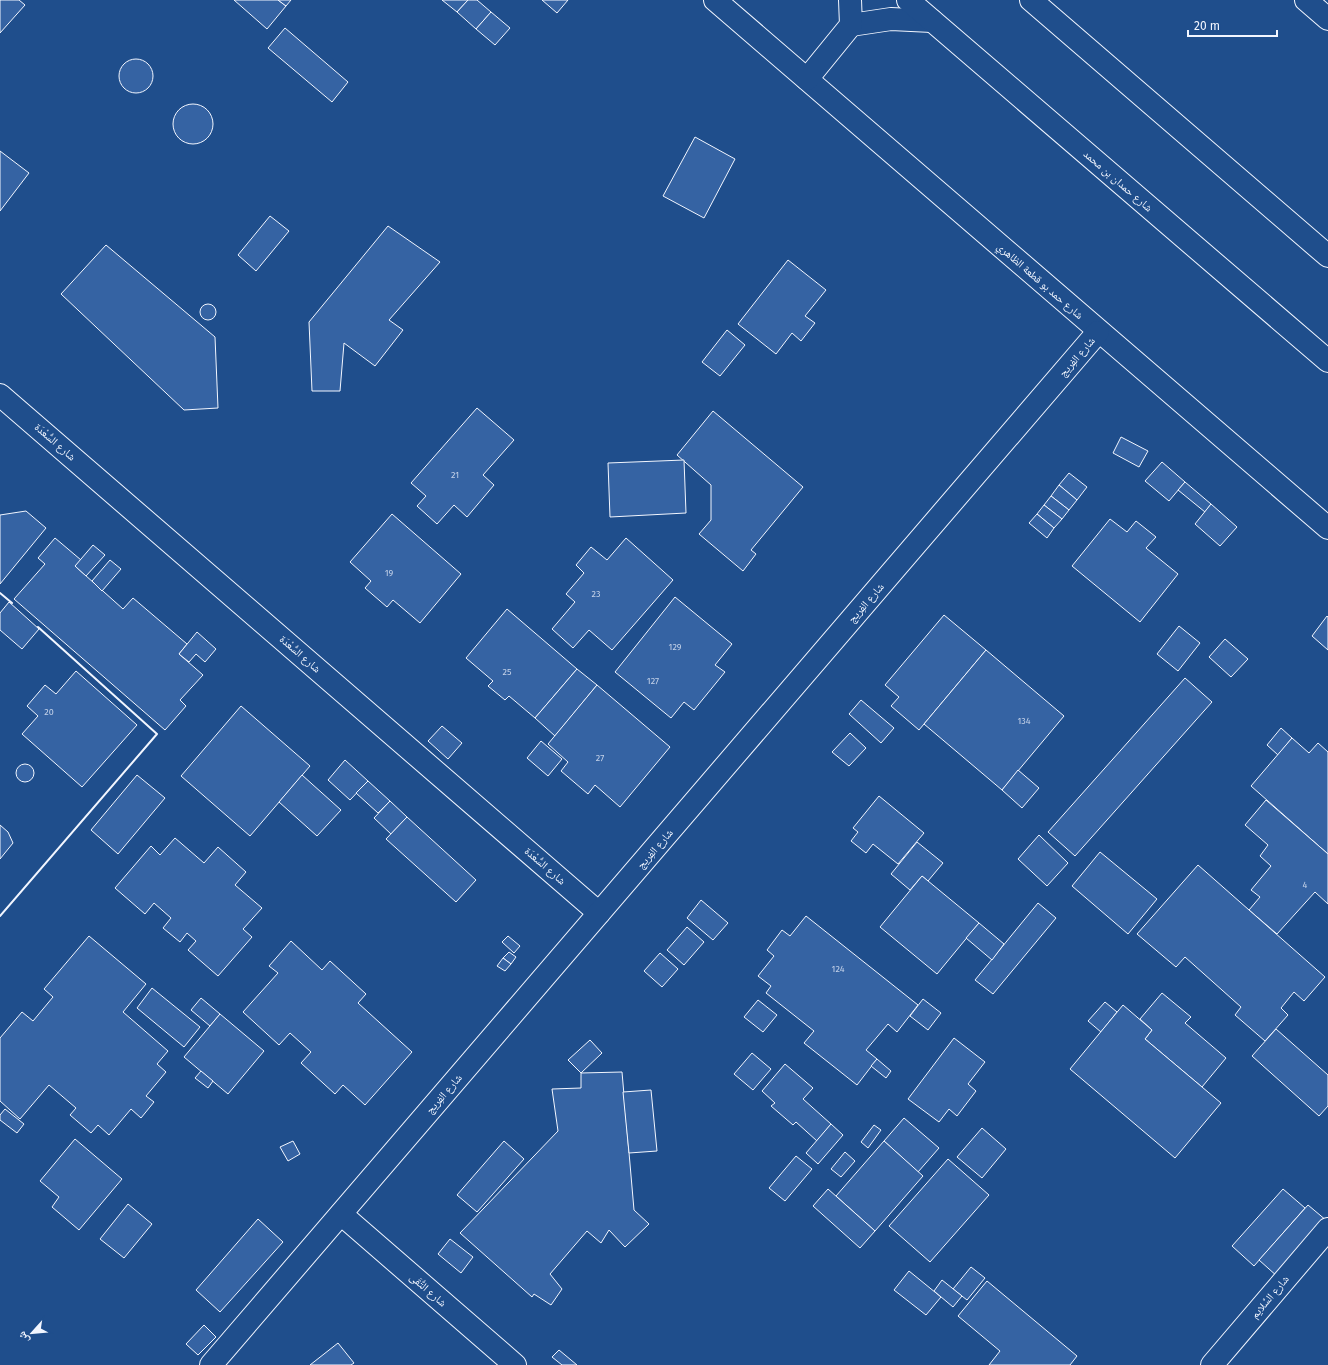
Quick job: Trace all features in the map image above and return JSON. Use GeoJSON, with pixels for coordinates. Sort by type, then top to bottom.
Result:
{"type":"FeatureCollection","features":[{"type":"Feature","properties":{"kind":"street","name":"شارع حمد بو قطعة الظاهري"},"geometry":{"type":"LineString","coordinates":[[715,0],[1098,332],[1328,528]]}},
{"type":"Feature","properties":{"kind":"street"},"geometry":{"type":"LineString","coordinates":[[807,79],[851,25],[850,0]]}},
{"type":"Feature","properties":{"kind":"street","name":"شارع حمدان بن محمد"},"geometry":{"type":"LineString","coordinates":[[908,0],[1328,361]]}},
{"type":"Feature","properties":{"kind":"street"},"geometry":{"type":"LineString","coordinates":[[1031,0],[1328,256]]}},
{"type":"Feature","properties":{"kind":"street"},"geometry":{"type":"LineString","coordinates":[[1306,0],[1328,19]]}},
{"type":"Feature","properties":{"kind":"street"},"geometry":{"type":"LineString","coordinates":[[851,25],[892,19],[932,22]]}},
{"type":"Feature","properties":{"kind":"street","name":"شارع الفِريج"},"geometry":{"type":"LineString","coordinates":[[211,1365],[1098,332]]}},
{"type":"Feature","properties":{"kind":"street","name":"شارع السُّعْدَة"},"geometry":{"type":"LineString","coordinates":[[1,398],[599,913]]}},
{"type":"Feature","properties":{"kind":"street","name":"شارع التُّقَى"},"geometry":{"type":"LineString","coordinates":[[341,1214],[515,1365]]}},
{"type":"Feature","properties":{"kind":"street","name":"شارع السَّلايم"},"geometry":{"type":"LineString","coordinates":[[1212,1365],[1328,1229]]}},
{"type":"Feature","properties":{"kind":"building"},"geometry":{"type":"Polygon","coordinates":[[[0,0],[19,0],[25,5],[0,33],[0,0]]]}},
{"type":"Feature","properties":{"kind":"building"},"geometry":{"type":"Polygon","coordinates":[[[234,0],[278,0],[286,6],[267,29],[234,0]]]}},
{"type":"Feature","properties":{"kind":"building"},"geometry":{"type":"Polygon","coordinates":[[[278,0],[291,0],[286,6],[278,0]]]}},
{"type":"Feature","properties":{"kind":"building"},"geometry":{"type":"Polygon","coordinates":[[[442,0],[468,0],[457,12],[442,0]]]}},
{"type":"Feature","properties":{"kind":"building"},"geometry":{"type":"Polygon","coordinates":[[[468,0],[477,0],[491,12],[476,29],[457,12],[468,0]]]}},
{"type":"Feature","properties":{"kind":"building"},"geometry":{"type":"Polygon","coordinates":[[[542,0],[568,0],[557,13],[542,0]]]}},
{"type":"Feature","properties":{"kind":"building"},"geometry":{"type":"Polygon","coordinates":[[[491,12],[510,28],[495,45],[476,29],[491,12]]]}},
{"type":"Feature","properties":{"kind":"building"},"geometry":{"type":"Polygon","coordinates":[[[285,28],[348,82],[332,102],[268,48],[285,28]]]}},
{"type":"Feature","properties":{"kind":"building"},"geometry":{"type":"Polygon","coordinates":[[[133,59],[139,59],[148,64],[152,70],[152,82],[148,88],[139,93],[133,93],[124,88],[119,79],[119,73],[124,64],[133,59]]]}},
{"type":"Feature","properties":{"kind":"building"},"geometry":{"type":"Polygon","coordinates":[[[197,104],[204,107],[210,113],[213,124],[212,132],[204,141],[197,144],[189,144],[182,141],[174,132],[173,120],[176,113],[185,105],[197,104]]]}},
{"type":"Feature","properties":{"kind":"building"},"geometry":{"type":"Polygon","coordinates":[[[695,137],[735,159],[704,218],[663,196],[695,137]]]}},
{"type":"Feature","properties":{"kind":"building"},"geometry":{"type":"Polygon","coordinates":[[[0,151],[29,173],[0,211],[0,151]]]}},
{"type":"Feature","properties":{"kind":"building"},"geometry":{"type":"Polygon","coordinates":[[[270,216],[289,231],[256,271],[238,255],[270,216]]]}},
{"type":"Feature","properties":{"kind":"building"},"geometry":{"type":"Polygon","coordinates":[[[388,226],[440,262],[389,320],[403,330],[375,366],[344,343],[340,391],[312,391],[309,322],[388,226]]]}},
{"type":"Feature","properties":{"kind":"building"},"geometry":{"type":"Polygon","coordinates":[[[106,245],[215,337],[218,408],[184,410],[61,294],[106,245]]]}},
{"type":"Feature","properties":{"kind":"building"},"geometry":{"type":"Polygon","coordinates":[[[788,260],[826,290],[805,316],[815,323],[801,341],[792,333],[776,354],[738,324],[788,260]]]}},
{"type":"Feature","properties":{"kind":"building"},"geometry":{"type":"Polygon","coordinates":[[[205,304],[211,304],[216,309],[214,318],[211,320],[205,320],[200,315],[200,309],[205,304]]]}},
{"type":"Feature","properties":{"kind":"building"},"geometry":{"type":"Polygon","coordinates":[[[727,330],[745,345],[720,376],[702,362],[727,330]]]}},
{"type":"Feature","properties":{"kind":"building"},"geometry":{"type":"Polygon","coordinates":[[[477,408],[514,440],[483,475],[494,485],[467,517],[454,505],[437,524],[417,506],[426,496],[411,483],[477,408]]]}},
{"type":"Feature","properties":{"kind":"building"},"geometry":{"type":"Polygon","coordinates":[[[713,411],[803,487],[751,550],[756,554],[743,571],[699,534],[711,520],[711,485],[677,455],[713,411]]]}},
{"type":"Feature","properties":{"kind":"building"},"geometry":{"type":"Polygon","coordinates":[[[1121,437],[1148,451],[1139,467],[1113,453],[1121,437]]]}},
{"type":"Feature","properties":{"kind":"building"},"geometry":{"type":"Polygon","coordinates":[[[684,460],[686,513],[610,517],[608,463],[684,460]]]}},
{"type":"Feature","properties":{"kind":"building"},"geometry":{"type":"Polygon","coordinates":[[[1162,462],[1185,482],[1169,501],[1145,481],[1162,462]]]}},
{"type":"Feature","properties":{"kind":"building"},"geometry":{"type":"Polygon","coordinates":[[[1069,473],[1087,487],[1077,500],[1059,485],[1069,473]]]}},
{"type":"Feature","properties":{"kind":"building"},"geometry":{"type":"Polygon","coordinates":[[[1185,482],[1211,504],[1205,512],[1178,490],[1185,482]]]}},
{"type":"Feature","properties":{"kind":"building"},"geometry":{"type":"Polygon","coordinates":[[[1059,485],[1077,500],[1069,510],[1051,496],[1059,485]]]}},
{"type":"Feature","properties":{"kind":"building"},"geometry":{"type":"Polygon","coordinates":[[[1051,496],[1069,510],[1062,519],[1044,505],[1051,496]]]}},
{"type":"Feature","properties":{"kind":"building"},"geometry":{"type":"Polygon","coordinates":[[[1211,504],[1237,527],[1220,546],[1195,524],[1211,504]]]}},
{"type":"Feature","properties":{"kind":"building"},"geometry":{"type":"Polygon","coordinates":[[[1044,505],[1062,519],[1054,528],[1037,514],[1044,505]]]}},
{"type":"Feature","properties":{"kind":"building"},"geometry":{"type":"Polygon","coordinates":[[[26,511],[46,528],[0,584],[0,515],[26,511]]]}},
{"type":"Feature","properties":{"kind":"building"},"geometry":{"type":"Polygon","coordinates":[[[392,514],[461,574],[420,623],[393,600],[387,607],[365,588],[371,581],[350,562],[392,514]]]}},
{"type":"Feature","properties":{"kind":"building"},"geometry":{"type":"Polygon","coordinates":[[[1037,514],[1054,528],[1047,538],[1029,523],[1037,514]]]}},
{"type":"Feature","properties":{"kind":"building"},"geometry":{"type":"Polygon","coordinates":[[[1110,519],[1127,532],[1136,521],[1156,537],[1146,548],[1178,574],[1140,622],[1072,566],[1110,519]]]}},
{"type":"Feature","properties":{"kind":"building"},"geometry":{"type":"Polygon","coordinates":[[[55,538],[81,560],[75,566],[123,609],[133,598],[187,644],[179,654],[203,675],[180,700],[186,706],[165,730],[14,599],[45,564],[38,558],[55,538]]]}},
{"type":"Feature","properties":{"kind":"building"},"geometry":{"type":"Polygon","coordinates":[[[626,538],[673,580],[612,650],[589,630],[573,648],[552,629],[575,602],[566,594],[584,573],[576,565],[591,547],[607,560],[626,538]]]}},
{"type":"Feature","properties":{"kind":"building"},"geometry":{"type":"Polygon","coordinates":[[[93,545],[105,555],[86,576],[75,566],[93,545]]]}},
{"type":"Feature","properties":{"kind":"building"},"geometry":{"type":"Polygon","coordinates":[[[110,560],[121,569],[102,591],[92,581],[110,560]]]}},
{"type":"Feature","properties":{"kind":"building"},"geometry":{"type":"Polygon","coordinates":[[[675,597],[732,644],[715,665],[725,672],[694,710],[684,702],[671,718],[615,672],[675,597]]]}},
{"type":"Feature","properties":{"kind":"building"},"geometry":{"type":"Polygon","coordinates":[[[9,602],[39,629],[22,649],[0,630],[0,613],[9,602]]]}},
{"type":"Feature","properties":{"kind":"building"},"geometry":{"type":"Polygon","coordinates":[[[507,609],[577,669],[535,718],[509,696],[505,700],[488,686],[493,681],[466,658],[507,609]]]}},
{"type":"Feature","properties":{"kind":"building"},"geometry":{"type":"Polygon","coordinates":[[[944,615],[986,650],[919,730],[891,706],[899,697],[885,685],[944,615]]]}},
{"type":"Feature","properties":{"kind":"building"},"geometry":{"type":"Polygon","coordinates":[[[1327,616],[1328,617],[1328,650],[1312,636],[1327,616]]]}},
{"type":"Feature","properties":{"kind":"building"},"geometry":{"type":"Polygon","coordinates":[[[1179,626],[1200,643],[1178,671],[1157,654],[1179,626]]]}},
{"type":"Feature","properties":{"kind":"building"},"geometry":{"type":"Polygon","coordinates":[[[197,632],[216,649],[205,662],[196,654],[189,662],[179,654],[197,632]]]}},
{"type":"Feature","properties":{"kind":"building"},"geometry":{"type":"Polygon","coordinates":[[[1225,639],[1248,659],[1231,677],[1209,657],[1225,639]]]}},
{"type":"Feature","properties":{"kind":"building"},"geometry":{"type":"Polygon","coordinates":[[[986,650],[1064,716],[1002,790],[924,724],[986,650]]]}},
{"type":"Feature","properties":{"kind":"building"},"geometry":{"type":"Polygon","coordinates":[[[577,669],[597,685],[555,736],[535,718],[577,669]]]}},
{"type":"Feature","properties":{"kind":"building"},"geometry":{"type":"Polygon","coordinates":[[[76,671],[137,725],[82,787],[22,734],[38,716],[27,706],[45,685],[56,694],[76,671]]]}},
{"type":"Feature","properties":{"kind":"building"},"geometry":{"type":"Polygon","coordinates":[[[1185,678],[1212,702],[1075,856],[1048,832],[1185,678]]]}},
{"type":"Feature","properties":{"kind":"building"},"geometry":{"type":"Polygon","coordinates":[[[597,685],[670,747],[620,807],[595,785],[588,794],[561,771],[568,762],[548,744],[597,685]]]}},
{"type":"Feature","properties":{"kind":"building"},"geometry":{"type":"Polygon","coordinates":[[[861,700],[894,728],[881,743],[849,714],[861,700]]]}},
{"type":"Feature","properties":{"kind":"building"},"geometry":{"type":"Polygon","coordinates":[[[241,706],[310,766],[250,836],[181,776],[241,706]]]}},
{"type":"Feature","properties":{"kind":"building"},"geometry":{"type":"Polygon","coordinates":[[[442,726],[462,743],[448,759],[428,741],[442,726]]]}},
{"type":"Feature","properties":{"kind":"building"},"geometry":{"type":"Polygon","coordinates":[[[1281,728],[1292,738],[1278,755],[1267,745],[1281,728]]]}},
{"type":"Feature","properties":{"kind":"building"},"geometry":{"type":"Polygon","coordinates":[[[850,733],[866,748],[849,766],[832,752],[850,733]]]}},
{"type":"Feature","properties":{"kind":"building"},"geometry":{"type":"Polygon","coordinates":[[[1292,738],[1309,753],[1318,743],[1328,752],[1328,854],[1251,786],[1292,738]]]}},
{"type":"Feature","properties":{"kind":"building"},"geometry":{"type":"Polygon","coordinates":[[[541,741],[562,759],[548,776],[527,758],[541,741]]]}},
{"type":"Feature","properties":{"kind":"building"},"geometry":{"type":"Polygon","coordinates":[[[345,760],[368,781],[350,800],[328,780],[345,760]]]}},
{"type":"Feature","properties":{"kind":"building"},"geometry":{"type":"Polygon","coordinates":[[[25,764],[31,767],[34,773],[31,779],[25,782],[19,779],[16,773],[19,767],[25,764]]]}},
{"type":"Feature","properties":{"kind":"building"},"geometry":{"type":"Polygon","coordinates":[[[1018,770],[1039,788],[1022,808],[1002,790],[1018,770]]]}},
{"type":"Feature","properties":{"kind":"building"},"geometry":{"type":"Polygon","coordinates":[[[137,775],[165,798],[118,854],[91,830],[137,775]]]}},
{"type":"Feature","properties":{"kind":"building"},"geometry":{"type":"Polygon","coordinates":[[[302,775],[341,810],[317,836],[279,802],[302,775]]]}},
{"type":"Feature","properties":{"kind":"building"},"geometry":{"type":"Polygon","coordinates":[[[368,781],[390,801],[378,813],[356,793],[368,781]]]}},
{"type":"Feature","properties":{"kind":"building"},"geometry":{"type":"Polygon","coordinates":[[[879,796],[924,833],[898,864],[873,844],[866,853],[851,841],[858,832],[853,828],[879,796]]]}},
{"type":"Feature","properties":{"kind":"building"},"geometry":{"type":"Polygon","coordinates":[[[1266,800],[1328,854],[1328,904],[1315,892],[1277,934],[1249,910],[1260,897],[1251,890],[1271,866],[1260,856],[1268,845],[1245,825],[1266,800]]]}},
{"type":"Feature","properties":{"kind":"building"},"geometry":{"type":"Polygon","coordinates":[[[390,801],[407,817],[391,834],[374,818],[390,801]]]}},
{"type":"Feature","properties":{"kind":"building"},"geometry":{"type":"Polygon","coordinates":[[[407,817],[476,880],[456,902],[386,839],[407,817]]]}},
{"type":"Feature","properties":{"kind":"building"},"geometry":{"type":"Polygon","coordinates":[[[0,825],[8,832],[13,843],[0,859],[0,825]]]}},
{"type":"Feature","properties":{"kind":"building"},"geometry":{"type":"Polygon","coordinates":[[[1039,835],[1068,863],[1047,886],[1018,859],[1039,835]]]}},
{"type":"Feature","properties":{"kind":"building"},"geometry":{"type":"Polygon","coordinates":[[[175,838],[204,863],[218,847],[246,872],[235,885],[262,908],[243,929],[252,937],[218,976],[188,950],[196,941],[187,933],[180,942],[163,928],[171,918],[154,903],[145,914],[115,888],[151,846],[160,855],[175,838]]]}},
{"type":"Feature","properties":{"kind":"building"},"geometry":{"type":"Polygon","coordinates":[[[917,842],[943,863],[928,881],[922,876],[910,890],[891,874],[917,842]]]}},
{"type":"Feature","properties":{"kind":"building"},"geometry":{"type":"Polygon","coordinates":[[[1100,852],[1157,899],[1128,934],[1072,886],[1100,852]]]}},
{"type":"Feature","properties":{"kind":"building"},"geometry":{"type":"Polygon","coordinates":[[[1198,865],[1325,977],[1304,1001],[1294,992],[1281,1008],[1288,1015],[1265,1041],[1235,1015],[1241,1007],[1185,957],[1176,967],[1137,934],[1198,865]]]}},
{"type":"Feature","properties":{"kind":"building"},"geometry":{"type":"Polygon","coordinates":[[[922,876],[979,923],[937,974],[880,927],[922,876]]]}},
{"type":"Feature","properties":{"kind":"building"},"geometry":{"type":"Polygon","coordinates":[[[701,900],[728,923],[713,940],[687,918],[701,900]]]}},
{"type":"Feature","properties":{"kind":"building"},"geometry":{"type":"Polygon","coordinates":[[[1038,903],[1056,918],[993,994],[975,980],[1038,903]]]}},
{"type":"Feature","properties":{"kind":"building"},"geometry":{"type":"Polygon","coordinates":[[[806,916],[918,1005],[897,1032],[888,1024],[866,1050],[877,1059],[857,1085],[804,1043],[814,1031],[766,993],[771,986],[758,976],[774,956],[767,950],[782,930],[790,936],[806,916]]]}},
{"type":"Feature","properties":{"kind":"building"},"geometry":{"type":"Polygon","coordinates":[[[979,923],[1004,944],[992,960],[966,938],[979,923]]]}},
{"type":"Feature","properties":{"kind":"building"},"geometry":{"type":"Polygon","coordinates":[[[687,927],[704,942],[684,965],[667,950],[687,927]]]}},
{"type":"Feature","properties":{"kind":"building"},"geometry":{"type":"Polygon","coordinates":[[[89,936],[146,984],[123,1012],[168,1051],[157,1064],[166,1072],[146,1096],[154,1102],[141,1118],[131,1109],[109,1135],[98,1125],[91,1133],[70,1115],[76,1108],[49,1085],[20,1119],[0,1101],[0,1038],[22,1012],[33,1021],[53,997],[44,989],[89,936]]]}},
{"type":"Feature","properties":{"kind":"building"},"geometry":{"type":"Polygon","coordinates":[[[508,936],[520,946],[514,953],[502,942],[508,936]]]}},
{"type":"Feature","properties":{"kind":"building"},"geometry":{"type":"Polygon","coordinates":[[[291,941],[322,970],[330,961],[366,994],[358,1003],[412,1052],[365,1105],[343,1085],[335,1094],[301,1063],[311,1052],[290,1033],[279,1045],[243,1012],[278,973],[269,966],[291,941]]]}},
{"type":"Feature","properties":{"kind":"building"},"geometry":{"type":"Polygon","coordinates":[[[509,952],[516,957],[511,964],[503,958],[509,952]]]}},
{"type":"Feature","properties":{"kind":"building"},"geometry":{"type":"Polygon","coordinates":[[[660,953],[678,969],[662,987],[644,971],[660,953]]]}},
{"type":"Feature","properties":{"kind":"building"},"geometry":{"type":"Polygon","coordinates":[[[503,958],[511,964],[505,971],[497,966],[503,958]]]}},
{"type":"Feature","properties":{"kind":"building"},"geometry":{"type":"Polygon","coordinates":[[[152,988],[200,1027],[184,1047],[137,1008],[152,988]]]}},
{"type":"Feature","properties":{"kind":"building"},"geometry":{"type":"Polygon","coordinates":[[[1162,993],[1191,1017],[1185,1023],[1226,1058],[1202,1087],[1145,1039],[1152,1030],[1140,1019],[1162,993]]]}},
{"type":"Feature","properties":{"kind":"building"},"geometry":{"type":"Polygon","coordinates":[[[201,998],[220,1014],[210,1026],[191,1010],[201,998]]]}},
{"type":"Feature","properties":{"kind":"building"},"geometry":{"type":"Polygon","coordinates":[[[923,999],[941,1013],[928,1030],[910,1016],[923,999]]]}},
{"type":"Feature","properties":{"kind":"building"},"geometry":{"type":"Polygon","coordinates":[[[758,1000],[777,1015],[763,1032],[744,1017],[758,1000]]]}},
{"type":"Feature","properties":{"kind":"building"},"geometry":{"type":"Polygon","coordinates":[[[1105,1002],[1117,1012],[1101,1032],[1088,1021],[1105,1002]]]}},
{"type":"Feature","properties":{"kind":"building"},"geometry":{"type":"Polygon","coordinates":[[[1123,1005],[1152,1030],[1145,1039],[1221,1103],[1175,1158],[1070,1069],[1123,1005]]]}},
{"type":"Feature","properties":{"kind":"building"},"geometry":{"type":"Polygon","coordinates":[[[220,1014],[264,1051],[228,1094],[184,1057],[220,1014]]]}},
{"type":"Feature","properties":{"kind":"building"},"geometry":{"type":"Polygon","coordinates":[[[1276,1029],[1328,1075],[1328,1106],[1319,1116],[1252,1056],[1276,1029]]]}},
{"type":"Feature","properties":{"kind":"building"},"geometry":{"type":"Polygon","coordinates":[[[954,1038],[985,1062],[968,1084],[976,1091],[957,1116],[949,1109],[939,1122],[908,1099],[954,1038]]]}},
{"type":"Feature","properties":{"kind":"building"},"geometry":{"type":"Polygon","coordinates":[[[590,1040],[602,1053],[581,1073],[568,1060],[590,1040]]]}},
{"type":"Feature","properties":{"kind":"building"},"geometry":{"type":"Polygon","coordinates":[[[752,1053],[771,1069],[753,1090],[734,1074],[752,1053]]]}},
{"type":"Feature","properties":{"kind":"building"},"geometry":{"type":"Polygon","coordinates":[[[877,1059],[891,1071],[886,1078],[871,1066],[877,1059]]]}},
{"type":"Feature","properties":{"kind":"building"},"geometry":{"type":"Polygon","coordinates":[[[785,1064],[813,1088],[803,1099],[831,1124],[817,1141],[796,1122],[793,1125],[771,1106],[775,1103],[762,1091],[785,1064]]]}},
{"type":"Feature","properties":{"kind":"building"},"geometry":{"type":"Polygon","coordinates":[[[201,1071],[213,1081],[208,1088],[195,1078],[201,1071]]]}},
{"type":"Feature","properties":{"kind":"building"},"geometry":{"type":"Polygon","coordinates":[[[622,1072],[634,1210],[649,1224],[625,1247],[609,1230],[601,1243],[587,1231],[550,1274],[562,1289],[551,1305],[534,1294],[532,1297],[460,1233],[558,1131],[552,1089],[581,1088],[581,1073],[622,1072]]]}},
{"type":"Feature","properties":{"kind":"building"},"geometry":{"type":"Polygon","coordinates":[[[651,1090],[657,1151],[629,1153],[623,1092],[651,1090]]]}},
{"type":"Feature","properties":{"kind":"building"},"geometry":{"type":"Polygon","coordinates":[[[5,1109],[24,1124],[17,1133],[0,1120],[0,1115],[5,1109]]]}},
{"type":"Feature","properties":{"kind":"building"},"geometry":{"type":"Polygon","coordinates":[[[904,1118],[939,1148],[918,1172],[884,1141],[904,1118]]]}},
{"type":"Feature","properties":{"kind":"building"},"geometry":{"type":"Polygon","coordinates":[[[831,1124],[843,1135],[818,1164],[806,1153],[831,1124]]]}},
{"type":"Feature","properties":{"kind":"building"},"geometry":{"type":"Polygon","coordinates":[[[874,1125],[881,1130],[868,1148],[861,1142],[874,1125]]]}},
{"type":"Feature","properties":{"kind":"building"},"geometry":{"type":"Polygon","coordinates":[[[982,1128],[1006,1149],[982,1178],[957,1157],[982,1128]]]}},
{"type":"Feature","properties":{"kind":"building"},"geometry":{"type":"Polygon","coordinates":[[[75,1139],[122,1179],[79,1230],[52,1207],[59,1197],[40,1181],[75,1139]]]}},
{"type":"Feature","properties":{"kind":"building"},"geometry":{"type":"Polygon","coordinates":[[[293,1141],[300,1154],[288,1161],[280,1147],[293,1141]]]}},
{"type":"Feature","properties":{"kind":"building"},"geometry":{"type":"Polygon","coordinates":[[[504,1141],[524,1159],[477,1212],[457,1195],[504,1141]]]}},
{"type":"Feature","properties":{"kind":"building"},"geometry":{"type":"Polygon","coordinates":[[[884,1141],[923,1176],[875,1231],[836,1196],[884,1141]]]}},
{"type":"Feature","properties":{"kind":"building"},"geometry":{"type":"Polygon","coordinates":[[[845,1152],[855,1161],[841,1177],[831,1169],[845,1152]]]}},
{"type":"Feature","properties":{"kind":"building"},"geometry":{"type":"Polygon","coordinates":[[[796,1156],[812,1169],[785,1201],[769,1188],[796,1156]]]}},
{"type":"Feature","properties":{"kind":"building"},"geometry":{"type":"Polygon","coordinates":[[[948,1159],[989,1195],[930,1262],[889,1226],[948,1159]]]}},
{"type":"Feature","properties":{"kind":"building"},"geometry":{"type":"Polygon","coordinates":[[[828,1189],[875,1231],[860,1248],[813,1206],[828,1189]]]}},
{"type":"Feature","properties":{"kind":"building"},"geometry":{"type":"Polygon","coordinates":[[[1283,1189],[1305,1208],[1254,1266],[1232,1246],[1283,1189]]]}},
{"type":"Feature","properties":{"kind":"building"},"geometry":{"type":"Polygon","coordinates":[[[128,1204],[152,1224],[124,1258],[100,1239],[128,1204]]]}},
{"type":"Feature","properties":{"kind":"building"},"geometry":{"type":"Polygon","coordinates":[[[1308,1205],[1327,1221],[1278,1277],[1259,1260],[1308,1205]]]}},
{"type":"Feature","properties":{"kind":"building"},"geometry":{"type":"Polygon","coordinates":[[[258,1219],[283,1242],[220,1312],[196,1290],[258,1219]]]}},
{"type":"Feature","properties":{"kind":"building"},"geometry":{"type":"Polygon","coordinates":[[[450,1239],[473,1257],[461,1273],[438,1254],[450,1239]]]}},
{"type":"Feature","properties":{"kind":"building"},"geometry":{"type":"Polygon","coordinates":[[[971,1267],[985,1278],[967,1300],[953,1289],[971,1267]]]}},
{"type":"Feature","properties":{"kind":"building"},"geometry":{"type":"Polygon","coordinates":[[[909,1271],[941,1297],[926,1315],[894,1290],[909,1271]]]}},
{"type":"Feature","properties":{"kind":"building"},"geometry":{"type":"Polygon","coordinates":[[[942,1280],[962,1296],[953,1307],[934,1291],[942,1280]]]}},
{"type":"Feature","properties":{"kind":"building"},"geometry":{"type":"Polygon","coordinates":[[[987,1281],[1077,1356],[1070,1365],[989,1365],[1000,1351],[958,1316],[987,1281]]]}},
{"type":"Feature","properties":{"kind":"building"},"geometry":{"type":"Polygon","coordinates":[[[204,1325],[216,1337],[198,1355],[186,1344],[204,1325]]]}},
{"type":"Feature","properties":{"kind":"building"},"geometry":{"type":"Polygon","coordinates":[[[338,1343],[354,1363],[351,1365],[310,1365],[338,1343]]]}},
{"type":"Feature","properties":{"kind":"building"},"geometry":{"type":"Polygon","coordinates":[[[559,1350],[577,1365],[562,1365],[552,1357],[559,1350]]]}},
{"type":"Feature","properties":{"kind":"wall"},"geometry":{"type":"LineString","coordinates":[[0,593],[12,603]]}},
{"type":"Feature","properties":{"kind":"wall"},"geometry":{"type":"LineString","coordinates":[[0,916],[157,734],[38,627]]}}]}
